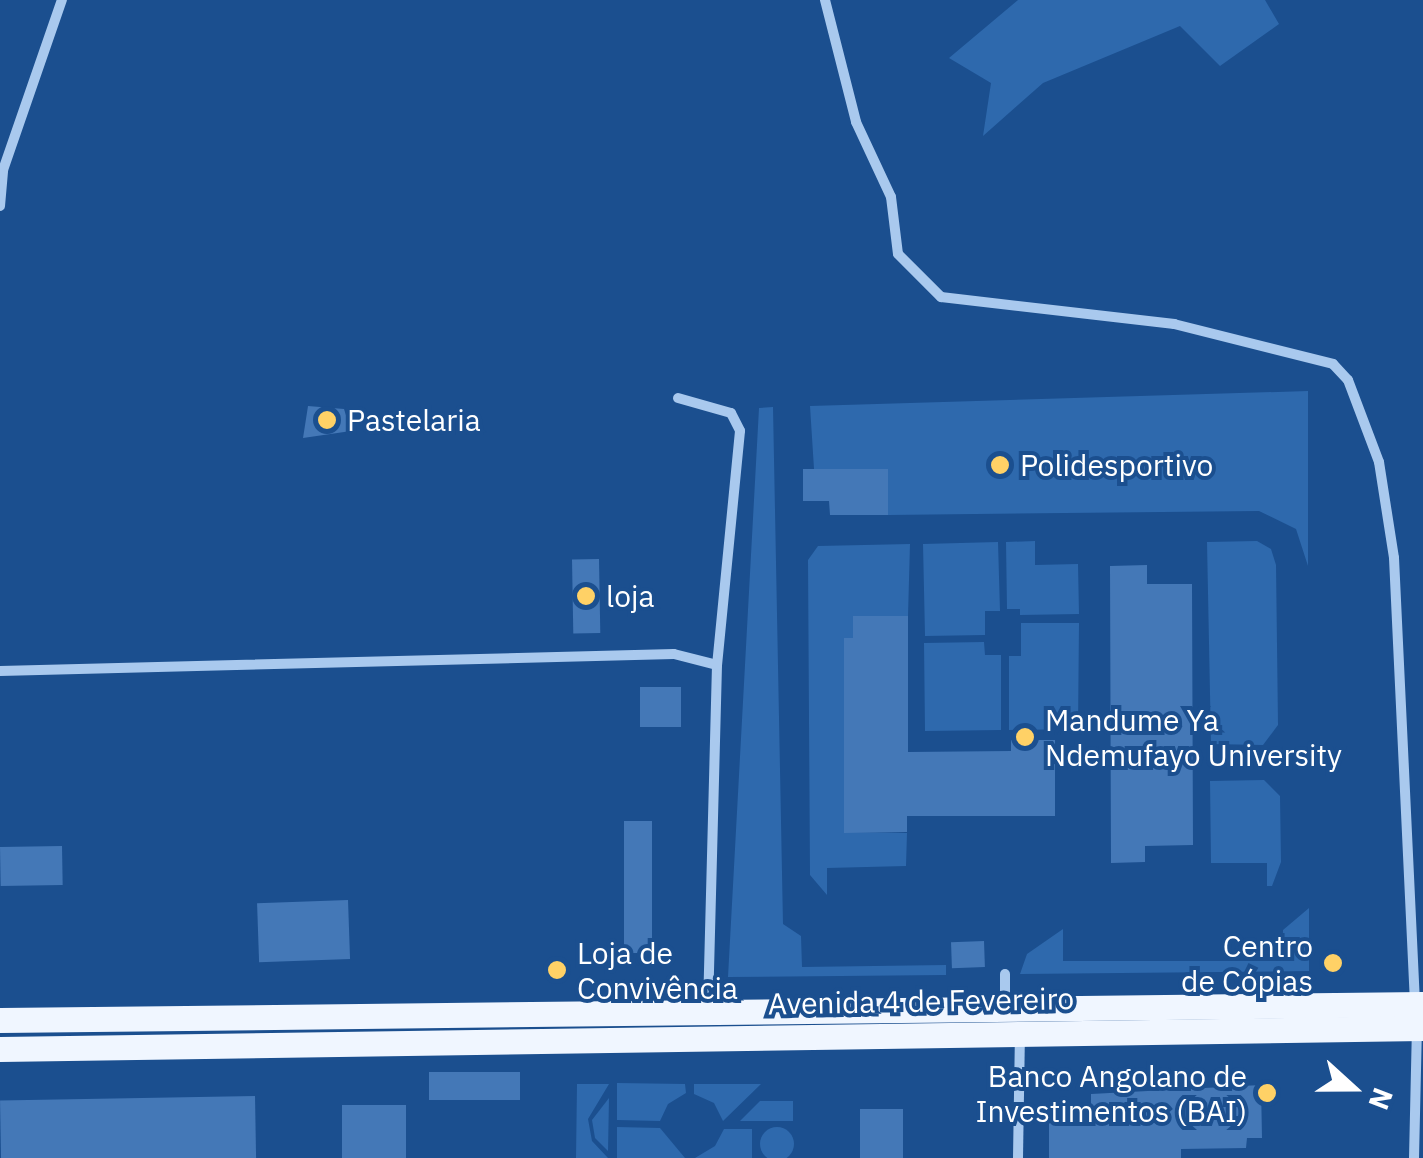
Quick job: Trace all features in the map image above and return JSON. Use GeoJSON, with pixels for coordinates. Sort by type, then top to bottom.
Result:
{"type":"FeatureCollection","features":[{"type":"Feature","properties":{"kind":"main road","name":"Avenida 4 de Fevereiro"},"geometry":{"type":"LineString","coordinates":[[0,1020],[1005,1006],[1419,1016]]}},
{"type":"Feature","properties":{"kind":"main road","name":"Avenida 4 de Fevereiro"},"geometry":{"type":"LineString","coordinates":[[0,1049],[1020,1032],[1419,1016]]}},
{"type":"Feature","properties":{"kind":"street"},"geometry":{"type":"LineString","coordinates":[[0,206],[2,170],[62,0]]}},
{"type":"Feature","properties":{"kind":"street"},"geometry":{"type":"LineString","coordinates":[[825,0],[856,122],[891,197],[898,254],[941,297],[1174,324],[1333,364],[1348,380],[1379,462],[1394,558],[1419,1016],[1414,1158]]}},
{"type":"Feature","properties":{"kind":"street"},"geometry":{"type":"LineString","coordinates":[[678,398],[730,413],[740,431],[717,664],[708,1011]]}},
{"type":"Feature","properties":{"kind":"street"},"geometry":{"type":"LineString","coordinates":[[0,671],[674,654],[717,664]]}},
{"type":"Feature","properties":{"kind":"street"},"geometry":{"type":"LineString","coordinates":[[1004,974],[1005,1006]]}},
{"type":"Feature","properties":{"kind":"street"},"geometry":{"type":"LineString","coordinates":[[1018,1158],[1020,1032]]}},
{"type":"Feature","properties":{"kind":"shaded area"},"geometry":{"type":"Polygon","coordinates":[[[1018,0],[1265,0],[1279,24],[1220,66],[1180,26],[1043,83],[983,136],[991,83],[949,58],[1018,0]]]}},
{"type":"Feature","properties":{"kind":"shaded area"},"geometry":{"type":"Polygon","coordinates":[[[1308,391],[1308,566],[1296,529],[1259,511],[888,515],[888,469],[814,469],[810,406],[1308,391]]]}},
{"type":"Feature","properties":{"kind":"shaded area"},"geometry":{"type":"Polygon","coordinates":[[[773,407],[783,924],[801,936],[802,967],[946,965],[946,975],[728,977],[759,408],[773,407]]]}},
{"type":"Feature","properties":{"kind":"shaded area"},"geometry":{"type":"Polygon","coordinates":[[[1035,541],[1035,565],[1078,564],[1079,614],[1020,615],[1020,609],[1007,609],[1006,542],[1035,541]]]}},
{"type":"Feature","properties":{"kind":"shaded area"},"geometry":{"type":"Polygon","coordinates":[[[1257,541],[1271,549],[1276,565],[1278,725],[1263,745],[1211,744],[1207,542],[1257,541]]]}},
{"type":"Feature","properties":{"kind":"shaded area"},"geometry":{"type":"Polygon","coordinates":[[[998,542],[1000,611],[985,611],[985,635],[925,636],[923,544],[998,542]]]}},
{"type":"Feature","properties":{"kind":"shaded area"},"geometry":{"type":"Polygon","coordinates":[[[910,544],[908,616],[853,616],[853,638],[844,638],[844,832],[907,833],[906,866],[827,868],[827,895],[810,875],[808,560],[818,546],[910,544]]]}},
{"type":"Feature","properties":{"kind":"shaded area"},"geometry":{"type":"Polygon","coordinates":[[[1021,623],[1079,623],[1078,729],[1009,730],[1009,656],[1021,656],[1021,623]]]}},
{"type":"Feature","properties":{"kind":"shaded area"},"geometry":{"type":"Polygon","coordinates":[[[984,642],[985,655],[1001,655],[1001,730],[925,731],[924,643],[984,642]]]}},
{"type":"Feature","properties":{"kind":"shaded area"},"geometry":{"type":"Polygon","coordinates":[[[1264,780],[1280,796],[1281,862],[1272,886],[1267,886],[1267,863],[1211,863],[1210,781],[1264,780]]]}},
{"type":"Feature","properties":{"kind":"shaded area"},"geometry":{"type":"Polygon","coordinates":[[[1309,908],[1309,971],[1020,974],[1027,954],[1063,929],[1063,961],[1282,961],[1283,930],[1309,908]]]}},
{"type":"Feature","properties":{"kind":"shaded area"},"geometry":{"type":"Polygon","coordinates":[[[617,1083],[685,1084],[686,1093],[668,1104],[660,1121],[617,1120],[617,1083]]]}},
{"type":"Feature","properties":{"kind":"shaded area"},"geometry":{"type":"Polygon","coordinates":[[[577,1084],[609,1084],[588,1119],[592,1141],[608,1158],[576,1158],[577,1084]]]}},
{"type":"Feature","properties":{"kind":"shaded area"},"geometry":{"type":"Polygon","coordinates":[[[694,1084],[761,1084],[723,1121],[714,1103],[694,1094],[694,1084]]]}},
{"type":"Feature","properties":{"kind":"shaded area"},"geometry":{"type":"Polygon","coordinates":[[[609,1098],[608,1151],[595,1138],[592,1120],[609,1098]]]}},
{"type":"Feature","properties":{"kind":"shaded area"},"geometry":{"type":"Polygon","coordinates":[[[760,1101],[793,1101],[793,1121],[740,1121],[760,1101]]]}},
{"type":"Feature","properties":{"kind":"shaded area"},"geometry":{"type":"Polygon","coordinates":[[[617,1127],[660,1128],[685,1158],[617,1158],[617,1127]]]}},
{"type":"Feature","properties":{"kind":"shaded area"},"geometry":{"type":"Polygon","coordinates":[[[777,1127],[789,1132],[794,1144],[789,1156],[777,1161],[765,1156],[760,1144],[765,1132],[777,1127]]]}},
{"type":"Feature","properties":{"kind":"shaded area"},"geometry":{"type":"Polygon","coordinates":[[[724,1129],[752,1129],[752,1158],[695,1158],[715,1146],[724,1129]]]}},
{"type":"Feature","properties":{"kind":"building","name":"Pastelaria"},"geometry":{"type":"Polygon","coordinates":[[[308,406],[344,409],[351,431],[303,438],[308,406]]]}},
{"type":"Feature","properties":{"kind":"building"},"geometry":{"type":"Polygon","coordinates":[[[803,469],[888,469],[888,515],[830,515],[829,501],[803,501],[803,469]]]}},
{"type":"Feature","properties":{"kind":"building","name":"loja"},"geometry":{"type":"Polygon","coordinates":[[[572,559],[599,559],[600,633],[573,633],[572,559]]]}},
{"type":"Feature","properties":{"kind":"building"},"geometry":{"type":"Polygon","coordinates":[[[1147,565],[1147,584],[1192,584],[1193,845],[1145,846],[1145,862],[1111,863],[1110,566],[1147,565]]]}},
{"type":"Feature","properties":{"kind":"building"},"geometry":{"type":"Polygon","coordinates":[[[853,616],[908,616],[908,752],[1011,751],[1011,740],[1055,740],[1055,816],[907,816],[907,832],[844,833],[844,638],[853,638],[853,616]]]}},
{"type":"Feature","properties":{"kind":"building"},"geometry":{"type":"Polygon","coordinates":[[[640,687],[681,687],[681,727],[640,727],[640,687]]]}},
{"type":"Feature","properties":{"kind":"building"},"geometry":{"type":"Polygon","coordinates":[[[624,821],[652,821],[652,953],[624,953],[624,821]]]}},
{"type":"Feature","properties":{"kind":"building"},"geometry":{"type":"Polygon","coordinates":[[[62,846],[63,885],[1,886],[0,847],[62,846]]]}},
{"type":"Feature","properties":{"kind":"building"},"geometry":{"type":"Polygon","coordinates":[[[348,900],[350,959],[259,962],[257,903],[348,900]]]}},
{"type":"Feature","properties":{"kind":"building"},"geometry":{"type":"Polygon","coordinates":[[[984,941],[985,967],[952,968],[951,942],[984,941]]]}},
{"type":"Feature","properties":{"kind":"building"},"geometry":{"type":"Polygon","coordinates":[[[429,1072],[520,1072],[520,1100],[429,1100],[429,1072]]]}},
{"type":"Feature","properties":{"kind":"building"},"geometry":{"type":"Polygon","coordinates":[[[1261,1085],[1262,1138],[1247,1138],[1246,1148],[1181,1149],[1181,1158],[1049,1158],[1049,1116],[1091,1117],[1091,1094],[1261,1085]]]}},
{"type":"Feature","properties":{"kind":"building"},"geometry":{"type":"Polygon","coordinates":[[[255,1096],[256,1158],[1,1158],[0,1100],[255,1096]]]}},
{"type":"Feature","properties":{"kind":"building"},"geometry":{"type":"Polygon","coordinates":[[[342,1105],[406,1105],[406,1158],[342,1158],[342,1105]]]}},
{"type":"Feature","properties":{"kind":"building"},"geometry":{"type":"Polygon","coordinates":[[[860,1109],[903,1109],[903,1158],[860,1158],[860,1109]]]}},
{"type":"Feature","properties":{"kind":"place","name":"Pastelaria"},"geometry":{"type":"Point","coordinates":[327,420]}},
{"type":"Feature","properties":{"kind":"place","name":"Polidesportivo"},"geometry":{"type":"Point","coordinates":[1000,465]}},
{"type":"Feature","properties":{"kind":"place","name":"loja"},"geometry":{"type":"Point","coordinates":[586,596]}},
{"type":"Feature","properties":{"kind":"place","name":"Mandume Ya Ndemufayo University"},"geometry":{"type":"Point","coordinates":[1025,737]}},
{"type":"Feature","properties":{"kind":"place","name":"Centro de Cópias"},"geometry":{"type":"Point","coordinates":[1333,963]}},
{"type":"Feature","properties":{"kind":"place","name":"Loja de Convivência"},"geometry":{"type":"Point","coordinates":[557,970]}},
{"type":"Feature","properties":{"kind":"place","name":"Banco Angolano de Investimentos (BAI)"},"geometry":{"type":"Point","coordinates":[1267,1093]}}]}
